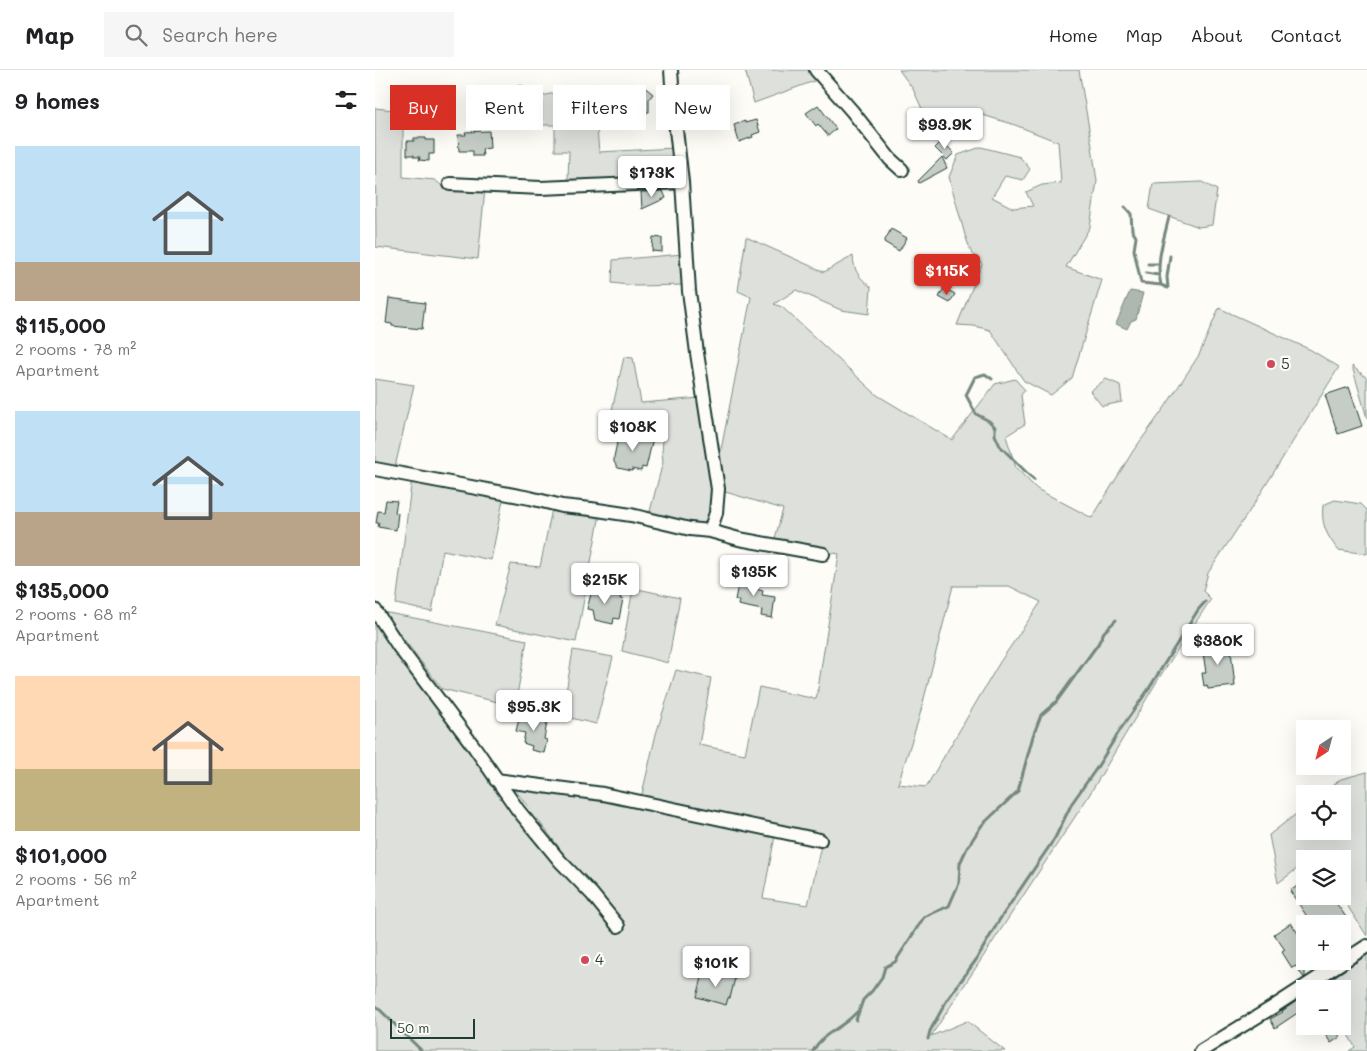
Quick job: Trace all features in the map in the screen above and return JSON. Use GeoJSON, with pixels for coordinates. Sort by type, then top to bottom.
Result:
{"type":"FeatureCollection","features":[{"type":"Feature","properties":{"kind":"street"},"geometry":{"type":"LineString","coordinates":[[671,70],[683,182],[685,247],[689,291],[718,489],[716,512],[710,531]]}},
{"type":"Feature","properties":{"kind":"street"},"geometry":{"type":"LineString","coordinates":[[816,70],[851,110],[885,155],[902,170]]}},
{"type":"Feature","properties":{"kind":"street"},"geometry":{"type":"LineString","coordinates":[[450,184],[541,188],[594,184],[683,182]]}},
{"type":"Feature","properties":{"kind":"street"},"geometry":{"type":"LineString","coordinates":[[375,469],[530,498],[562,506],[631,515],[690,530],[710,531],[739,539],[823,554]]}},
{"type":"Feature","properties":{"kind":"street"},"geometry":{"type":"LineString","coordinates":[[375,610],[399,647],[475,748],[518,810],[618,926]]}},
{"type":"Feature","properties":{"kind":"street"},"geometry":{"type":"LineString","coordinates":[[497,780],[603,794],[820,840]]}},
{"type":"Feature","properties":{"kind":"street"},"geometry":{"type":"LineString","coordinates":[[1201,1051],[1367,946]]}},
{"type":"Feature","properties":{"kind":"shaded area"},"geometry":{"type":"Polygon","coordinates":[[[745,70],[808,70],[817,80],[754,103],[745,70]]]}},
{"type":"Feature","properties":{"kind":"shaded area"},"geometry":{"type":"Polygon","coordinates":[[[899,70],[1079,70],[1097,181],[1090,227],[1066,267],[1102,280],[1072,378],[1051,395],[1024,381],[990,330],[974,326],[957,325],[982,264],[971,252],[949,177],[958,155],[981,147],[1020,157],[1030,169],[1023,180],[1005,176],[992,197],[1013,208],[1033,206],[1026,192],[1042,185],[1061,183],[1058,142],[1015,125],[973,112],[962,115],[932,131],[913,89],[899,70]]]}},
{"type":"Feature","properties":{"kind":"shaded area"},"geometry":{"type":"Polygon","coordinates":[[[553,93],[553,125],[543,125],[543,96],[553,93]]]}},
{"type":"Feature","properties":{"kind":"shaded area"},"geometry":{"type":"Polygon","coordinates":[[[375,108],[390,110],[390,130],[403,130],[403,177],[435,180],[441,185],[485,189],[478,259],[376,247],[375,108]]]}},
{"type":"Feature","properties":{"kind":"shaded area"},"geometry":{"type":"Polygon","coordinates":[[[555,130],[597,130],[599,152],[675,148],[680,176],[568,180],[569,151],[555,151],[555,130]]]}},
{"type":"Feature","properties":{"kind":"shaded area"},"geometry":{"type":"Polygon","coordinates":[[[1202,182],[1217,190],[1212,225],[1199,227],[1149,209],[1153,184],[1202,182]]]}},
{"type":"Feature","properties":{"kind":"shaded area"},"geometry":{"type":"Polygon","coordinates":[[[746,237],[824,272],[853,256],[858,274],[871,287],[869,314],[841,310],[796,290],[774,304],[782,307],[877,395],[952,440],[995,384],[1015,379],[1025,390],[1021,395],[1025,424],[1006,436],[1016,468],[1037,489],[1092,518],[1133,451],[1199,355],[1219,308],[1311,350],[1339,367],[1256,501],[1208,573],[1203,591],[1211,599],[1159,678],[1088,797],[931,1036],[967,1021],[1005,1051],[375,1051],[375,621],[558,856],[558,846],[509,782],[572,793],[775,836],[763,898],[808,905],[823,836],[641,798],[656,734],[676,670],[711,678],[699,745],[745,754],[759,687],[816,699],[817,695],[839,554],[774,542],[783,509],[722,491],[718,465],[751,297],[738,291],[746,237]],[[953,586],[919,718],[898,784],[926,787],[1000,662],[1041,602],[1009,586],[953,586]]]}},
{"type":"Feature","properties":{"kind":"shaded area"},"geometry":{"type":"Polygon","coordinates":[[[683,254],[686,285],[636,286],[612,283],[613,260],[683,254]]]}},
{"type":"Feature","properties":{"kind":"shaded area"},"geometry":{"type":"Polygon","coordinates":[[[1130,291],[1143,293],[1136,319],[1131,321],[1127,329],[1116,324],[1130,291]]]}},
{"type":"Feature","properties":{"kind":"shaded area"},"geometry":{"type":"Polygon","coordinates":[[[624,357],[633,358],[641,403],[700,398],[715,508],[703,525],[649,515],[663,462],[663,440],[609,423],[624,357]]]}},
{"type":"Feature","properties":{"kind":"shaded area"},"geometry":{"type":"Polygon","coordinates":[[[1352,366],[1367,378],[1367,418],[1352,366]]]}},
{"type":"Feature","properties":{"kind":"shaded area"},"geometry":{"type":"Polygon","coordinates":[[[375,379],[414,385],[395,467],[375,463],[375,379]]]}},
{"type":"Feature","properties":{"kind":"shaded area"},"geometry":{"type":"Polygon","coordinates":[[[1106,379],[1120,385],[1122,402],[1102,406],[1090,391],[1106,379]]]}},
{"type":"Feature","properties":{"kind":"shaded area"},"geometry":{"type":"Polygon","coordinates":[[[412,478],[504,495],[491,560],[443,550],[432,612],[396,604],[412,478]]]}},
{"type":"Feature","properties":{"kind":"shaded area"},"geometry":{"type":"Polygon","coordinates":[[[1335,500],[1361,504],[1367,510],[1367,554],[1338,550],[1330,539],[1325,529],[1323,505],[1335,500]]]}},
{"type":"Feature","properties":{"kind":"shaded area"},"geometry":{"type":"Polygon","coordinates":[[[553,504],[600,514],[576,642],[495,625],[511,564],[540,567],[553,504]]]}},
{"type":"Feature","properties":{"kind":"shaded area"},"geometry":{"type":"Polygon","coordinates":[[[633,588],[680,598],[668,663],[622,651],[633,588]]]}},
{"type":"Feature","properties":{"kind":"shaded area"},"geometry":{"type":"Polygon","coordinates":[[[383,612],[527,640],[515,706],[442,689],[383,612]]]}},
{"type":"Feature","properties":{"kind":"shaded area"},"geometry":{"type":"Polygon","coordinates":[[[573,650],[613,657],[596,724],[562,716],[573,650]]]}},
{"type":"Feature","properties":{"kind":"shaded area"},"geometry":{"type":"Polygon","coordinates":[[[1367,772],[1367,936],[1347,905],[1351,905],[1351,850],[1296,850],[1296,870],[1278,883],[1269,835],[1296,814],[1296,840],[1351,840],[1351,785],[1333,785],[1341,779],[1367,772]]]}},
{"type":"Feature","properties":{"kind":"shaded area"},"geometry":{"type":"Polygon","coordinates":[[[1367,955],[1367,1051],[1349,1051],[1355,1047],[1348,1035],[1351,1035],[1351,980],[1330,980],[1344,970],[1351,970],[1351,966],[1367,955]]]}},
{"type":"Feature","properties":{"kind":"building"},"geometry":{"type":"Polygon","coordinates":[[[646,88],[653,94],[649,99],[649,112],[646,112],[646,88]]]}},
{"type":"Feature","properties":{"kind":"building"},"geometry":{"type":"Polygon","coordinates":[[[818,105],[836,129],[828,136],[818,124],[816,126],[806,113],[818,105]]]}},
{"type":"Feature","properties":{"kind":"building"},"geometry":{"type":"Polygon","coordinates":[[[756,120],[760,132],[752,135],[753,137],[739,142],[734,125],[756,120]]]}},
{"type":"Feature","properties":{"kind":"building"},"geometry":{"type":"Polygon","coordinates":[[[489,131],[490,148],[482,149],[483,156],[473,156],[473,151],[459,151],[458,135],[466,135],[465,132],[489,131]]]}},
{"type":"Feature","properties":{"kind":"building"},"geometry":{"type":"Polygon","coordinates":[[[414,138],[434,140],[434,154],[429,154],[429,161],[419,160],[420,157],[414,157],[414,155],[407,155],[407,141],[414,141],[414,138]]]}},
{"type":"Feature","properties":{"kind":"building"},"geometry":{"type":"Polygon","coordinates":[[[942,141],[954,153],[947,160],[935,148],[942,141]]]}},
{"type":"Feature","properties":{"kind":"building"},"geometry":{"type":"Polygon","coordinates":[[[942,157],[947,168],[919,183],[918,181],[942,157]]]}},
{"type":"Feature","properties":{"kind":"building"},"geometry":{"type":"Polygon","coordinates":[[[663,191],[666,198],[642,209],[641,192],[663,191]]]}},
{"type":"Feature","properties":{"kind":"building"},"geometry":{"type":"Polygon","coordinates":[[[891,229],[907,238],[899,251],[884,242],[891,229]]]}},
{"type":"Feature","properties":{"kind":"building"},"geometry":{"type":"Polygon","coordinates":[[[653,237],[662,238],[662,252],[652,251],[653,237]]]}},
{"type":"Feature","properties":{"kind":"building"},"geometry":{"type":"Polygon","coordinates":[[[944,288],[955,294],[950,303],[939,297],[944,288]]]}},
{"type":"Feature","properties":{"kind":"building"},"geometry":{"type":"Polygon","coordinates":[[[389,298],[425,303],[422,329],[392,326],[392,324],[386,323],[389,298]]]}},
{"type":"Feature","properties":{"kind":"building"},"geometry":{"type":"Polygon","coordinates":[[[1349,387],[1362,426],[1338,434],[1325,395],[1349,387]]]}},
{"type":"Feature","properties":{"kind":"building"},"geometry":{"type":"Polygon","coordinates":[[[628,430],[653,438],[646,468],[642,467],[641,471],[618,468],[614,462],[618,438],[625,440],[628,430]]]}},
{"type":"Feature","properties":{"kind":"building"},"geometry":{"type":"Polygon","coordinates":[[[386,500],[397,501],[395,512],[398,513],[396,530],[378,527],[379,523],[376,523],[378,511],[384,512],[386,500]]]}},
{"type":"Feature","properties":{"kind":"building"},"geometry":{"type":"Polygon","coordinates":[[[740,575],[758,579],[756,589],[763,591],[762,595],[775,597],[772,618],[761,616],[762,610],[738,605],[739,601],[735,600],[740,575]]]}},
{"type":"Feature","properties":{"kind":"building"},"geometry":{"type":"Polygon","coordinates":[[[597,588],[621,594],[620,599],[623,599],[619,619],[614,618],[613,624],[595,620],[593,610],[587,609],[592,590],[596,591],[597,588]]]}},
{"type":"Feature","properties":{"kind":"building"},"geometry":{"type":"Polygon","coordinates":[[[1230,642],[1235,686],[1208,689],[1207,685],[1204,686],[1202,673],[1206,673],[1202,645],[1230,642]]]}},
{"type":"Feature","properties":{"kind":"building"},"geometry":{"type":"Polygon","coordinates":[[[532,714],[548,717],[544,739],[547,740],[544,753],[531,750],[532,746],[523,743],[525,733],[516,731],[519,719],[530,721],[532,714]]]}},
{"type":"Feature","properties":{"kind":"building"},"geometry":{"type":"Polygon","coordinates":[[[1296,887],[1296,900],[1290,891],[1296,887]]]}},
{"type":"Feature","properties":{"kind":"building"},"geometry":{"type":"Polygon","coordinates":[[[1299,905],[1337,905],[1345,915],[1306,915],[1299,905]]]}},
{"type":"Feature","properties":{"kind":"building"},"geometry":{"type":"Polygon","coordinates":[[[1291,923],[1296,930],[1296,966],[1292,968],[1282,952],[1285,950],[1274,934],[1291,923]]]}},
{"type":"Feature","properties":{"kind":"building"},"geometry":{"type":"Polygon","coordinates":[[[1299,970],[1305,970],[1304,978],[1299,970]]]}},
{"type":"Feature","properties":{"kind":"building"},"geometry":{"type":"Polygon","coordinates":[[[709,972],[735,978],[730,998],[728,998],[726,1005],[697,997],[703,974],[709,975],[709,972]]]}},
{"type":"Feature","properties":{"kind":"building"},"geometry":{"type":"Polygon","coordinates":[[[1296,1001],[1296,1014],[1275,1028],[1270,1019],[1296,1001]]]}},
{"type":"Feature","properties":{"kind":"building"},"geometry":{"type":"Polygon","coordinates":[[[1325,1035],[1339,1035],[1340,1037],[1331,1043],[1325,1035]]]}},
{"type":"Feature","properties":{"kind":"waterway"},"geometry":{"type":"LineString","coordinates":[[1125,207],[1131,214],[1132,230],[1136,237],[1134,250],[1141,283],[1161,285]]}},
{"type":"Feature","properties":{"kind":"waterway"},"geometry":{"type":"LineString","coordinates":[[1169,217],[1159,268],[1161,285],[1168,288],[1167,277],[1170,256]]}},
{"type":"Feature","properties":{"kind":"waterway"},"geometry":{"type":"LineString","coordinates":[[1148,264],[1159,264]]}},
{"type":"Feature","properties":{"kind":"waterway"},"geometry":{"type":"LineString","coordinates":[[1146,273],[1158,275]]}},
{"type":"Feature","properties":{"kind":"waterway"},"geometry":{"type":"LineString","coordinates":[[992,379],[985,374],[975,377],[966,395],[976,414],[989,421],[995,427],[995,435],[1000,446],[1034,480]]}},
{"type":"Feature","properties":{"kind":"waterway"},"geometry":{"type":"LineString","coordinates":[[928,1039],[930,1031],[947,1000],[976,960],[1000,919],[1055,838],[1072,803],[1205,602]]}},
{"type":"Feature","properties":{"kind":"waterway"},"geometry":{"type":"LineString","coordinates":[[856,1020],[863,1000],[882,977],[885,967],[895,962],[924,917],[949,906],[959,883],[960,863],[967,848],[982,825],[1018,791],[1033,736],[1041,715],[1056,702],[1098,644],[1104,632],[1116,620]]}},
{"type":"Feature","properties":{"kind":"waterway"},"geometry":{"type":"LineString","coordinates":[[375,1005],[422,1051]]}},
{"type":"Feature","properties":{"kind":"waterway"},"geometry":{"type":"LineString","coordinates":[[813,1051],[824,1038],[849,1020],[859,1010]]}},
{"type":"Feature","properties":{"kind":"place","name":"5"},"geometry":{"type":"Point","coordinates":[1271,364]}},
{"type":"Feature","properties":{"kind":"place","name":"4"},"geometry":{"type":"Point","coordinates":[585,960]}}]}
